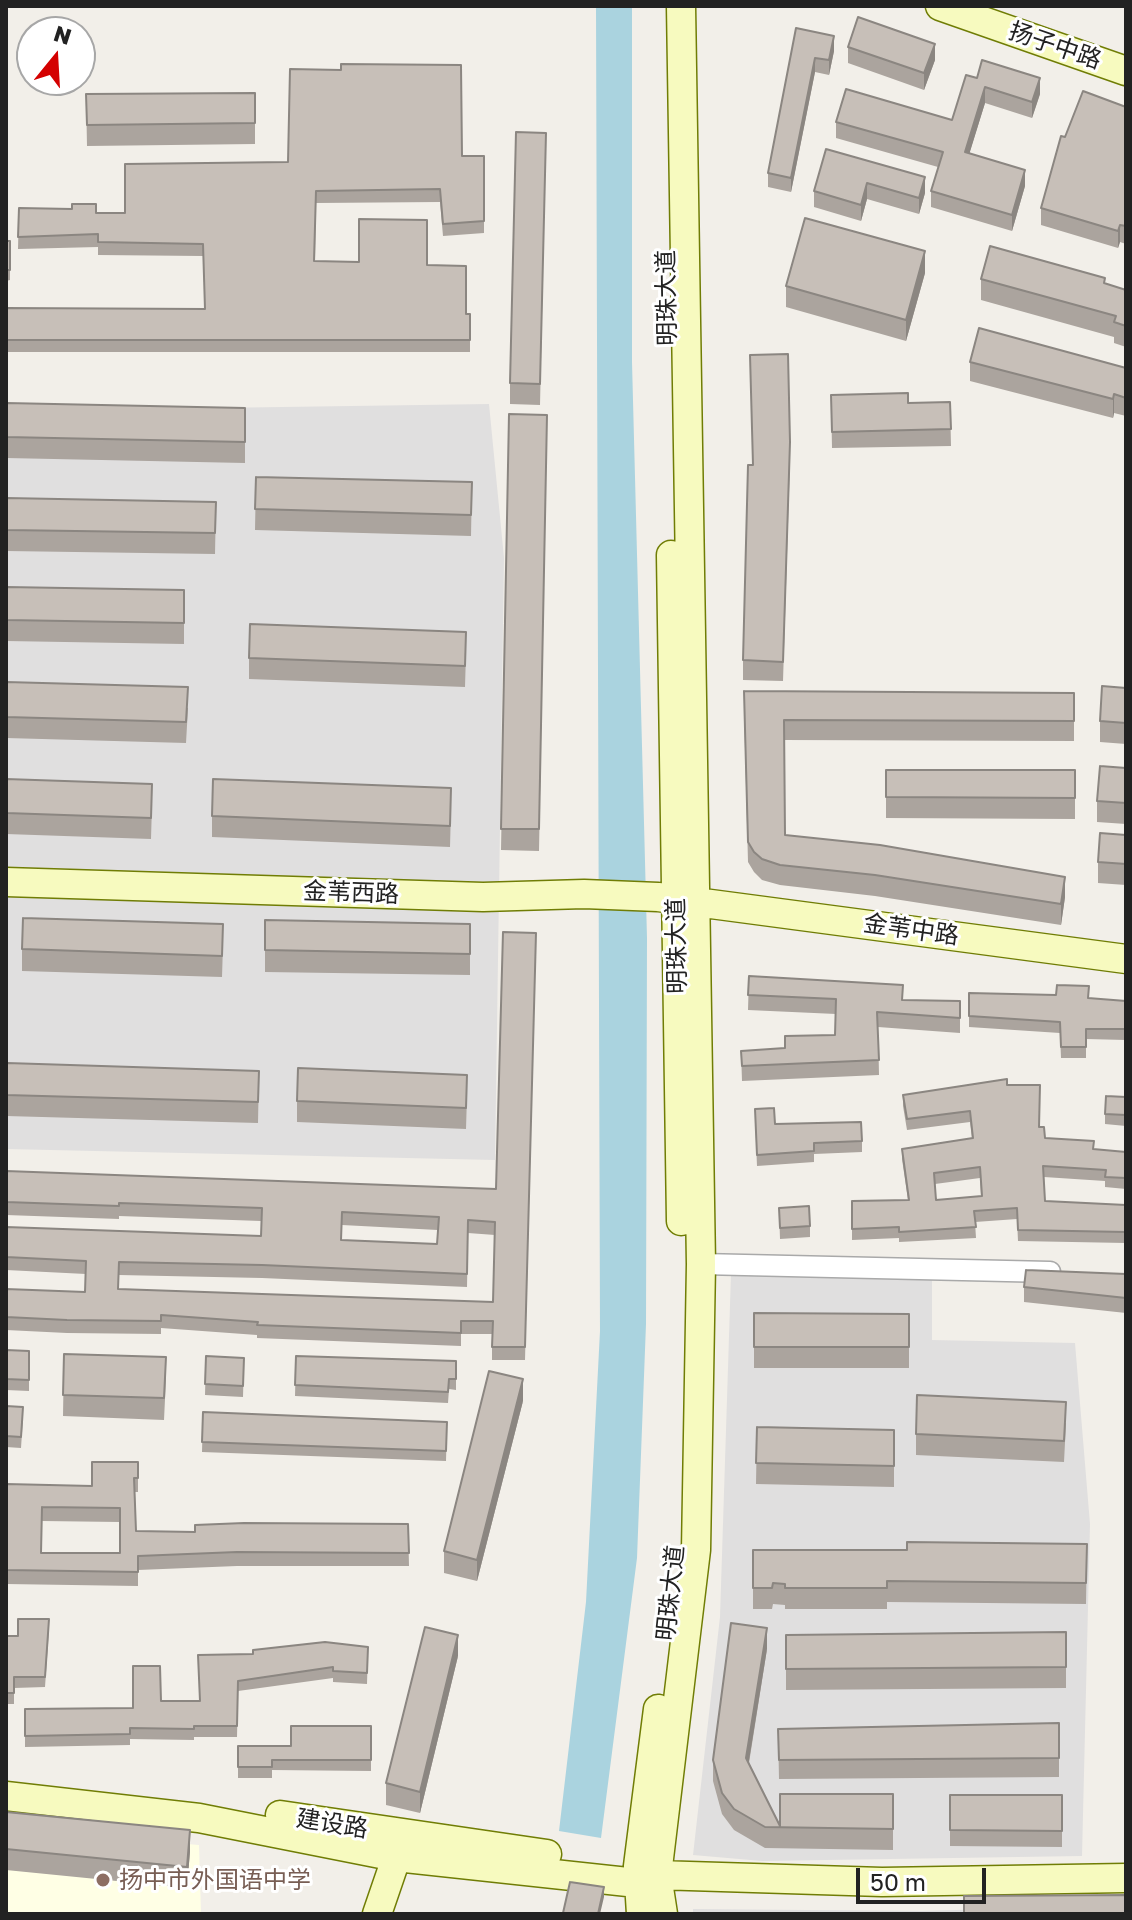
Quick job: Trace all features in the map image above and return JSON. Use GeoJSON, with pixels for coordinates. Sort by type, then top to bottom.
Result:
{"type":"FeatureCollection","features":[{"type":"Feature","properties":{"kind":"main road","name":"明珠大道"},"geometry":{"type":"LineString","coordinates":[[644,1875],[678,1549],[682,1267],[663,6]]}},
{"type":"Feature","properties":{"kind":"main road","name":"明珠大道"},"geometry":{"type":"LineString","coordinates":[[644,1875],[696,1550],[701,1264],[677,899],[681,6]]}},
{"type":"Feature","properties":{"kind":"main road","name":"扬子中路"},"geometry":{"type":"LineString","coordinates":[[940,6],[1126,71]]}},
{"type":"Feature","properties":{"kind":"main road","name":"扬子中路"},"geometry":{"type":"LineString","coordinates":[[997,6],[1126,50]]}},
{"type":"Feature","properties":{"kind":"main road","name":"金苇西路"},"geometry":{"type":"LineString","coordinates":[[6,882],[483,897],[584,894],[677,899]]}},
{"type":"Feature","properties":{"kind":"main road","name":"金苇中路"},"geometry":{"type":"LineString","coordinates":[[677,899],[1126,959]]}},
{"type":"Feature","properties":{"kind":"main road","name":"建设路"},"geometry":{"type":"LineString","coordinates":[[6,1777],[198,1802],[400,1846]]}},
{"type":"Feature","properties":{"kind":"main road","name":"建设路"},"geometry":{"type":"LineString","coordinates":[[6,1796],[644,1875],[882,1882],[1126,1878]]}},
{"type":"Feature","properties":{"kind":"main road"},"geometry":{"type":"LineString","coordinates":[[377,1914],[400,1846]]}},
{"type":"Feature","properties":{"kind":"main road"},"geometry":{"type":"LineString","coordinates":[[641,1914],[644,1875]]}},
{"type":"Feature","properties":{"kind":"main road"},"geometry":{"type":"LineString","coordinates":[[644,1875],[663,1914]]}},
{"type":"Feature","properties":{"kind":"street"},"geometry":{"type":"LineString","coordinates":[[701,1264],[1067,1273]]}},
{"type":"Feature","properties":{"kind":"shaded area"},"geometry":{"type":"Polygon","coordinates":[[[489,404],[504,558],[495,1160],[6,1149],[6,411],[489,404]]]}},
{"type":"Feature","properties":{"kind":"shaded area"},"geometry":{"type":"Polygon","coordinates":[[[731,1274],[932,1280],[932,1340],[1075,1343],[1090,1524],[1082,1856],[762,1861],[693,1855],[720,1617],[731,1274]]]}},
{"type":"Feature","properties":{"kind":"shaded area","name":"扬中市外国语中学"},"geometry":{"type":"Polygon","coordinates":[[[6,1829],[199,1845],[201,1914],[6,1914],[6,1829]]]}},
{"type":"Feature","properties":{"kind":"shaded area"},"geometry":{"type":"Polygon","coordinates":[[[1126,1905],[1126,1914],[693,1914],[693,1909],[922,1911],[1126,1905]]]}},
{"type":"Feature","properties":{"kind":"water"},"geometry":{"type":"Polygon","coordinates":[[[596,6],[632,6],[632,362],[647,938],[646,1324],[637,1558],[601,1838],[559,1831],[586,1602],[600,1331],[596,6]]]}},
{"type":"Feature","properties":{"kind":"building"},"geometry":{"type":"Polygon","coordinates":[[[858,17],[935,44],[924,73],[848,47],[858,17]]]}},
{"type":"Feature","properties":{"kind":"building"},"geometry":{"type":"Polygon","coordinates":[[[796,28],[834,36],[829,60],[815,58],[791,178],[768,173],[796,28]]]}},
{"type":"Feature","properties":{"kind":"building"},"geometry":{"type":"Polygon","coordinates":[[[982,60],[1040,78],[1032,102],[985,87],[965,152],[1025,170],[1012,215],[931,191],[943,152],[836,122],[846,89],[952,120],[966,75],[977,78],[982,60]]]}},
{"type":"Feature","properties":{"kind":"building"},"geometry":{"type":"Polygon","coordinates":[[[341,64],[461,65],[462,156],[484,156],[484,221],[443,224],[440,189],[316,191],[314,261],[359,262],[359,219],[427,220],[427,265],[466,266],[466,314],[470,314],[470,340],[6,340],[6,308],[205,309],[203,244],[98,242],[98,234],[18,237],[19,208],[72,209],[72,204],[96,204],[96,213],[125,213],[125,164],[288,162],[290,69],[341,70],[341,64]]]}},
{"type":"Feature","properties":{"kind":"building"},"geometry":{"type":"Polygon","coordinates":[[[1083,91],[1126,107],[1126,226],[1120,225],[1118,231],[1041,208],[1061,136],[1065,137],[1083,91]]]}},
{"type":"Feature","properties":{"kind":"building"},"geometry":{"type":"Polygon","coordinates":[[[255,93],[255,123],[87,125],[86,96],[255,93]]]}},
{"type":"Feature","properties":{"kind":"building"},"geometry":{"type":"Polygon","coordinates":[[[516,132],[546,133],[540,384],[510,383],[516,132]]]}},
{"type":"Feature","properties":{"kind":"building"},"geometry":{"type":"Polygon","coordinates":[[[826,149],[925,177],[919,198],[867,183],[861,205],[814,191],[826,149]]]}},
{"type":"Feature","properties":{"kind":"building"},"geometry":{"type":"Polygon","coordinates":[[[805,218],[925,251],[906,320],[786,286],[805,218]]]}},
{"type":"Feature","properties":{"kind":"building"},"geometry":{"type":"Polygon","coordinates":[[[6,241],[10,241],[10,270],[6,270],[6,241]]]}},
{"type":"Feature","properties":{"kind":"building"},"geometry":{"type":"Polygon","coordinates":[[[990,246],[1105,278],[1104,283],[1126,290],[1126,326],[1114,322],[1116,316],[981,279],[990,246]]]}},
{"type":"Feature","properties":{"kind":"building"},"geometry":{"type":"Polygon","coordinates":[[[979,328],[1126,368],[1126,398],[1114,394],[1113,399],[970,362],[979,328]]]}},
{"type":"Feature","properties":{"kind":"building"},"geometry":{"type":"Polygon","coordinates":[[[788,354],[790,442],[783,662],[743,660],[748,465],[753,465],[750,355],[788,354]]]}},
{"type":"Feature","properties":{"kind":"building"},"geometry":{"type":"Polygon","coordinates":[[[908,393],[908,403],[950,402],[951,429],[832,432],[831,395],[908,393]]]}},
{"type":"Feature","properties":{"kind":"building"},"geometry":{"type":"Polygon","coordinates":[[[6,403],[245,408],[245,442],[6,437],[6,403]]]}},
{"type":"Feature","properties":{"kind":"building"},"geometry":{"type":"Polygon","coordinates":[[[509,414],[547,415],[539,829],[501,829],[509,414]]]}},
{"type":"Feature","properties":{"kind":"building"},"geometry":{"type":"Polygon","coordinates":[[[256,477],[472,482],[471,515],[255,509],[256,477]]]}},
{"type":"Feature","properties":{"kind":"building"},"geometry":{"type":"Polygon","coordinates":[[[6,498],[216,502],[215,533],[6,530],[6,498]]]}},
{"type":"Feature","properties":{"kind":"building"},"geometry":{"type":"Polygon","coordinates":[[[6,587],[184,590],[184,623],[6,620],[6,587]]]}},
{"type":"Feature","properties":{"kind":"building"},"geometry":{"type":"Polygon","coordinates":[[[250,624],[466,632],[465,666],[249,658],[250,624]]]}},
{"type":"Feature","properties":{"kind":"building"},"geometry":{"type":"Polygon","coordinates":[[[6,682],[188,687],[186,722],[6,717],[6,682]]]}},
{"type":"Feature","properties":{"kind":"building"},"geometry":{"type":"Polygon","coordinates":[[[1102,686],[1126,688],[1126,723],[1100,721],[1102,686]]]}},
{"type":"Feature","properties":{"kind":"building"},"geometry":{"type":"Polygon","coordinates":[[[744,691],[1074,693],[1074,721],[784,720],[785,835],[880,845],[1065,877],[1061,904],[875,875],[780,865],[762,859],[748,842],[744,691]]]}},
{"type":"Feature","properties":{"kind":"building"},"geometry":{"type":"Polygon","coordinates":[[[1100,766],[1126,768],[1126,803],[1097,801],[1100,766]]]}},
{"type":"Feature","properties":{"kind":"building"},"geometry":{"type":"Polygon","coordinates":[[[886,770],[1075,770],[1075,798],[886,797],[886,770]]]}},
{"type":"Feature","properties":{"kind":"building"},"geometry":{"type":"Polygon","coordinates":[[[6,779],[152,784],[151,818],[6,813],[6,779]]]}},
{"type":"Feature","properties":{"kind":"building"},"geometry":{"type":"Polygon","coordinates":[[[213,779],[451,788],[450,826],[212,816],[213,779]]]}},
{"type":"Feature","properties":{"kind":"building"},"geometry":{"type":"Polygon","coordinates":[[[1100,833],[1126,835],[1126,864],[1098,862],[1100,833]]]}},
{"type":"Feature","properties":{"kind":"building"},"geometry":{"type":"Polygon","coordinates":[[[23,918],[223,924],[222,956],[22,949],[23,918]]]}},
{"type":"Feature","properties":{"kind":"building"},"geometry":{"type":"Polygon","coordinates":[[[265,920],[470,924],[470,954],[265,950],[265,920]]]}},
{"type":"Feature","properties":{"kind":"building"},"geometry":{"type":"Polygon","coordinates":[[[503,932],[536,933],[525,1347],[492,1347],[493,1321],[461,1321],[461,1333],[257,1325],[258,1322],[161,1315],[161,1321],[6,1317],[6,1289],[85,1292],[86,1261],[6,1257],[6,1227],[261,1236],[262,1208],[6,1202],[6,1171],[496,1189],[503,932]],[[342,1212],[341,1240],[437,1244],[439,1217],[342,1212]],[[468,1220],[467,1274],[119,1262],[118,1289],[493,1302],[495,1222],[468,1220]]]}},
{"type":"Feature","properties":{"kind":"building"},"geometry":{"type":"Polygon","coordinates":[[[749,976],[903,985],[902,1000],[960,1001],[960,1018],[877,1012],[879,1060],[742,1066],[741,1051],[785,1048],[785,1036],[835,1035],[836,999],[748,995],[749,976]]]}},
{"type":"Feature","properties":{"kind":"building"},"geometry":{"type":"Polygon","coordinates":[[[1057,985],[1089,986],[1088,998],[1126,1001],[1126,1029],[1086,1029],[1086,1047],[1061,1047],[1060,1022],[969,1016],[969,993],[1056,995],[1057,985]]]}},
{"type":"Feature","properties":{"kind":"building"},"geometry":{"type":"Polygon","coordinates":[[[7,1063],[259,1071],[258,1102],[6,1095],[7,1063]]]}},
{"type":"Feature","properties":{"kind":"building"},"geometry":{"type":"Polygon","coordinates":[[[298,1068],[467,1075],[466,1108],[297,1101],[298,1068]]]}},
{"type":"Feature","properties":{"kind":"building"},"geometry":{"type":"Polygon","coordinates":[[[1007,1079],[1007,1085],[1040,1085],[1039,1127],[1044,1127],[1045,1138],[1094,1141],[1093,1149],[1126,1152],[1126,1178],[1105,1177],[1106,1170],[1043,1166],[1045,1201],[1126,1205],[1126,1232],[1018,1230],[1017,1208],[974,1211],[976,1227],[899,1232],[899,1227],[852,1229],[852,1201],[909,1200],[902,1149],[973,1138],[970,1111],[907,1119],[903,1095],[1007,1079]],[[980,1167],[934,1173],[936,1200],[982,1196],[980,1167]]]}},
{"type":"Feature","properties":{"kind":"building"},"geometry":{"type":"Polygon","coordinates":[[[1106,1096],[1126,1097],[1126,1115],[1105,1114],[1106,1096]]]}},
{"type":"Feature","properties":{"kind":"building"},"geometry":{"type":"Polygon","coordinates":[[[774,1108],[775,1124],[861,1122],[862,1141],[814,1143],[814,1151],[757,1155],[755,1109],[774,1108]]]}},
{"type":"Feature","properties":{"kind":"building"},"geometry":{"type":"Polygon","coordinates":[[[809,1206],[810,1226],[780,1228],[779,1208],[809,1206]]]}},
{"type":"Feature","properties":{"kind":"building"},"geometry":{"type":"Polygon","coordinates":[[[1026,1270],[1126,1274],[1126,1298],[1024,1287],[1026,1270]]]}},
{"type":"Feature","properties":{"kind":"building"},"geometry":{"type":"Polygon","coordinates":[[[754,1313],[909,1314],[909,1347],[754,1347],[754,1313]]]}},
{"type":"Feature","properties":{"kind":"building"},"geometry":{"type":"Polygon","coordinates":[[[6,1350],[29,1351],[29,1380],[6,1379],[6,1350]]]}},
{"type":"Feature","properties":{"kind":"building"},"geometry":{"type":"Polygon","coordinates":[[[64,1354],[166,1357],[164,1398],[63,1395],[64,1354]]]}},
{"type":"Feature","properties":{"kind":"building"},"geometry":{"type":"Polygon","coordinates":[[[206,1356],[244,1358],[243,1386],[205,1384],[206,1356]]]}},
{"type":"Feature","properties":{"kind":"building"},"geometry":{"type":"Polygon","coordinates":[[[296,1356],[456,1361],[456,1379],[449,1379],[448,1392],[295,1385],[296,1356]]]}},
{"type":"Feature","properties":{"kind":"building"},"geometry":{"type":"Polygon","coordinates":[[[489,1371],[523,1379],[477,1560],[444,1551],[489,1371]]]}},
{"type":"Feature","properties":{"kind":"building"},"geometry":{"type":"Polygon","coordinates":[[[917,1395],[1066,1402],[1064,1441],[916,1434],[917,1395]]]}},
{"type":"Feature","properties":{"kind":"building"},"geometry":{"type":"Polygon","coordinates":[[[6,1406],[23,1407],[21,1437],[6,1436],[6,1406]]]}},
{"type":"Feature","properties":{"kind":"building"},"geometry":{"type":"Polygon","coordinates":[[[203,1412],[447,1422],[446,1451],[202,1442],[203,1412]]]}},
{"type":"Feature","properties":{"kind":"building"},"geometry":{"type":"Polygon","coordinates":[[[757,1427],[894,1430],[894,1466],[756,1463],[757,1427]]]}},
{"type":"Feature","properties":{"kind":"building"},"geometry":{"type":"Polygon","coordinates":[[[92,1462],[138,1462],[138,1478],[134,1478],[136,1531],[195,1532],[195,1525],[244,1523],[408,1524],[409,1553],[237,1552],[138,1556],[138,1572],[6,1570],[6,1484],[92,1486],[92,1462]],[[42,1507],[41,1553],[120,1553],[120,1508],[42,1507]]]}},
{"type":"Feature","properties":{"kind":"building"},"geometry":{"type":"Polygon","coordinates":[[[907,1542],[1087,1544],[1086,1583],[887,1581],[887,1588],[785,1588],[785,1584],[773,1583],[772,1588],[753,1588],[753,1550],[907,1550],[907,1542]]]}},
{"type":"Feature","properties":{"kind":"building"},"geometry":{"type":"Polygon","coordinates":[[[18,1619],[49,1619],[45,1677],[14,1677],[14,1693],[6,1693],[6,1636],[18,1636],[18,1619]]]}},
{"type":"Feature","properties":{"kind":"building"},"geometry":{"type":"Polygon","coordinates":[[[731,1623],[767,1628],[746,1758],[780,1826],[780,1794],[893,1794],[893,1829],[765,1827],[734,1809],[722,1793],[713,1760],[731,1623]]]}},
{"type":"Feature","properties":{"kind":"building"},"geometry":{"type":"Polygon","coordinates":[[[425,1627],[458,1635],[420,1792],[386,1783],[425,1627]]]}},
{"type":"Feature","properties":{"kind":"building"},"geometry":{"type":"Polygon","coordinates":[[[1066,1632],[1066,1667],[786,1669],[786,1635],[1066,1632]]]}},
{"type":"Feature","properties":{"kind":"building"},"geometry":{"type":"Polygon","coordinates":[[[325,1642],[368,1647],[367,1673],[333,1671],[333,1667],[238,1681],[237,1726],[130,1728],[130,1734],[25,1736],[25,1709],[133,1708],[133,1666],[160,1666],[161,1701],[200,1701],[198,1655],[253,1654],[253,1650],[325,1642]]]}},
{"type":"Feature","properties":{"kind":"building"},"geometry":{"type":"Polygon","coordinates":[[[1059,1723],[1059,1758],[779,1760],[778,1729],[1059,1723]]]}},
{"type":"Feature","properties":{"kind":"building"},"geometry":{"type":"Polygon","coordinates":[[[291,1726],[371,1726],[371,1760],[272,1760],[272,1767],[238,1767],[238,1746],[291,1746],[291,1726]]]}},
{"type":"Feature","properties":{"kind":"building"},"geometry":{"type":"Polygon","coordinates":[[[950,1795],[1062,1795],[1062,1831],[950,1830],[950,1795]]]}},
{"type":"Feature","properties":{"kind":"building"},"geometry":{"type":"Polygon","coordinates":[[[6,1812],[190,1830],[187,1867],[6,1849],[6,1812]]]}},
{"type":"Feature","properties":{"kind":"building"},"geometry":{"type":"Polygon","coordinates":[[[570,1882],[604,1887],[598,1914],[563,1913],[570,1882]]]}},
{"type":"Feature","properties":{"kind":"building"},"geometry":{"type":"Polygon","coordinates":[[[1126,1895],[1126,1914],[964,1914],[964,1896],[1126,1895]]]}},
{"type":"Feature","properties":{"kind":"place","name":"扬中市外国语中学"},"geometry":{"type":"Point","coordinates":[103,1880]}}]}
